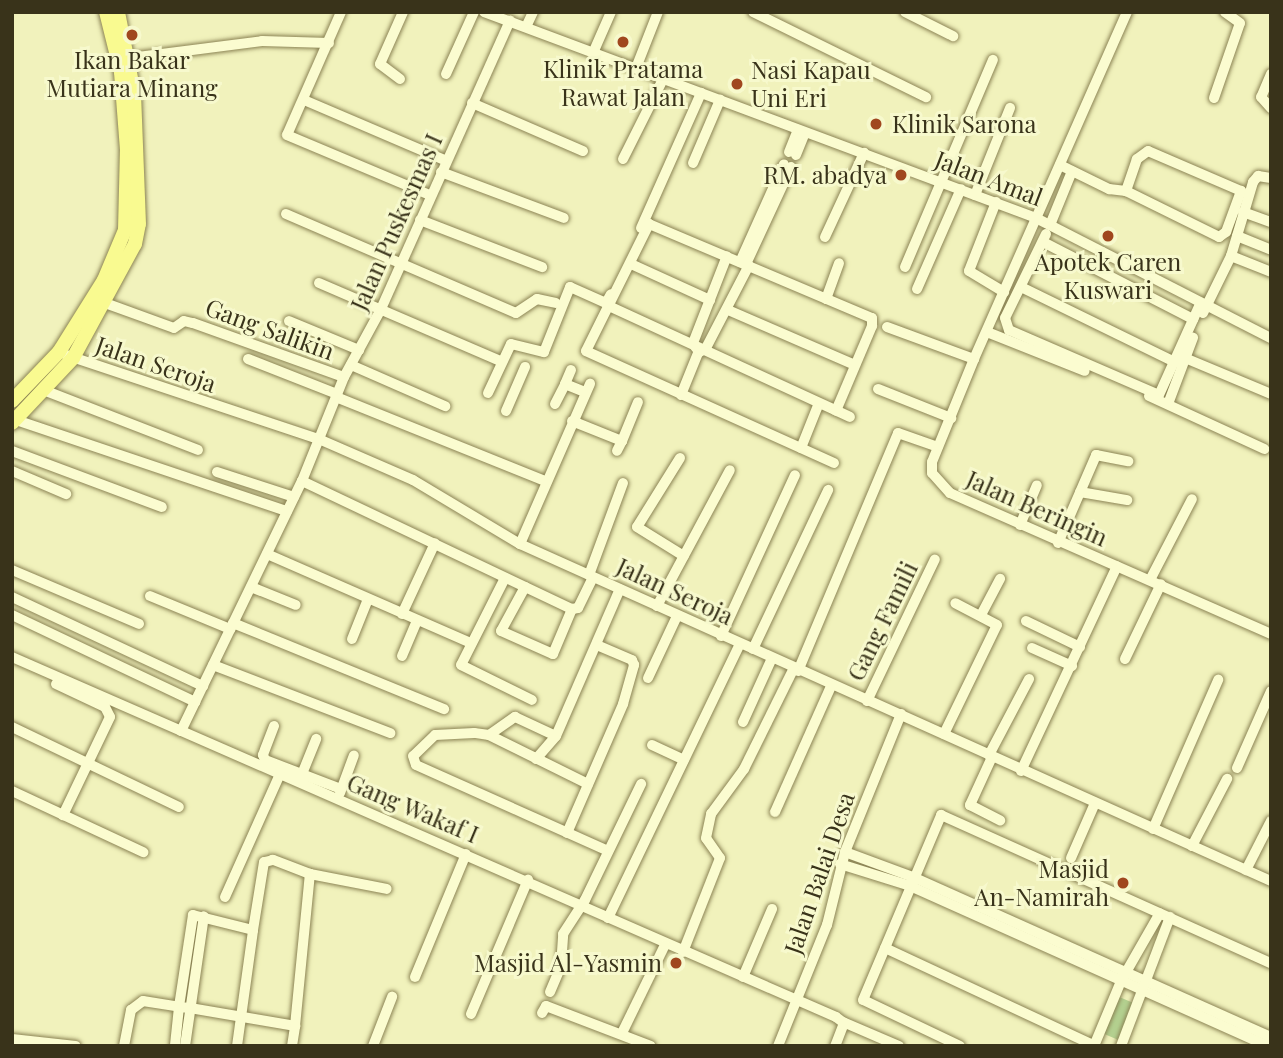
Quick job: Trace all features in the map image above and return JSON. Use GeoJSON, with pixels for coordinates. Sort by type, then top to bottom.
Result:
{"type":"FeatureCollection","features":[{"type":"Feature","properties":{"kind":"main road"},"geometry":{"type":"LineString","coordinates":[[14,422],[46,391],[117,256],[125,230],[132,150],[121,72],[106,12]]}},
{"type":"Feature","properties":{"kind":"main road"},"geometry":{"type":"LineString","coordinates":[[12,401],[66,355],[105,303],[135,244],[130,58],[118,12]]}},
{"type":"Feature","properties":{"kind":"street"},"geometry":{"type":"LineString","coordinates":[[341,12],[288,137],[430,195]]}},
{"type":"Feature","properties":{"kind":"street"},"geometry":{"type":"LineString","coordinates":[[400,79],[380,64],[403,12]]}},
{"type":"Feature","properties":{"kind":"street"},"geometry":{"type":"LineString","coordinates":[[446,74],[474,12]]}},
{"type":"Feature","properties":{"kind":"street","name":"Jalan Amal"},"geometry":{"type":"LineString","coordinates":[[484,12],[1037,218],[1046,234],[1271,338]]}},
{"type":"Feature","properties":{"kind":"street"},"geometry":{"type":"LineString","coordinates":[[526,27],[533,12]]}},
{"type":"Feature","properties":{"kind":"street"},"geometry":{"type":"LineString","coordinates":[[593,52],[611,12]]}},
{"type":"Feature","properties":{"kind":"street"},"geometry":{"type":"LineString","coordinates":[[636,68],[658,12]]}},
{"type":"Feature","properties":{"kind":"street"},"geometry":{"type":"LineString","coordinates":[[753,12],[772,16],[926,97]]}},
{"type":"Feature","properties":{"kind":"street"},"geometry":{"type":"LineString","coordinates":[[905,12],[926,17],[953,36]]}},
{"type":"Feature","properties":{"kind":"street","name":"Jalan Beringin"},"geometry":{"type":"LineString","coordinates":[[1127,12],[974,359],[932,467],[937,484],[1020,526],[1271,634]]}},
{"type":"Feature","properties":{"kind":"street"},"geometry":{"type":"LineString","coordinates":[[1214,98],[1240,23],[1225,12]]}},
{"type":"Feature","properties":{"kind":"street","name":"Jalan Puskesmas I"},"geometry":{"type":"LineString","coordinates":[[181,731],[302,481],[321,440],[344,377],[381,309],[445,160],[510,22]]}},
{"type":"Feature","properties":{"kind":"street"},"geometry":{"type":"LineString","coordinates":[[130,58],[262,41],[329,43]]}},
{"type":"Feature","properties":{"kind":"street"},"geometry":{"type":"LineString","coordinates":[[905,267],[943,183],[993,60]]}},
{"type":"Feature","properties":{"kind":"street"},"geometry":{"type":"LineString","coordinates":[[1271,74],[1261,97],[1271,108]]}},
{"type":"Feature","properties":{"kind":"street"},"geometry":{"type":"LineString","coordinates":[[623,159],[663,79]]}},
{"type":"Feature","properties":{"kind":"street"},"geometry":{"type":"LineString","coordinates":[[515,392],[491,388],[502,362],[513,344],[542,354],[570,287],[607,303],[701,93]]}},
{"type":"Feature","properties":{"kind":"street"},"geometry":{"type":"LineString","coordinates":[[304,100],[445,160]]}},
{"type":"Feature","properties":{"kind":"street"},"geometry":{"type":"LineString","coordinates":[[693,163],[720,100]]}},
{"type":"Feature","properties":{"kind":"street"},"geometry":{"type":"LineString","coordinates":[[472,103],[583,152]]}},
{"type":"Feature","properties":{"kind":"street"},"geometry":{"type":"LineString","coordinates":[[975,195],[1010,108]]}},
{"type":"Feature","properties":{"kind":"street"},"geometry":{"type":"LineString","coordinates":[[792,153],[802,131]]}},
{"type":"Feature","properties":{"kind":"street"},"geometry":{"type":"LineString","coordinates":[[1060,165],[1072,172],[1126,191],[1219,236],[1226,232],[1241,191],[1148,152],[1138,159],[1126,191]]}},
{"type":"Feature","properties":{"kind":"street"},"geometry":{"type":"LineString","coordinates":[[825,237],[864,153]]}},
{"type":"Feature","properties":{"kind":"street"},"geometry":{"type":"LineString","coordinates":[[699,348],[728,310],[787,165]]}},
{"type":"Feature","properties":{"kind":"street"},"geometry":{"type":"LineString","coordinates":[[441,172],[564,219]]}},
{"type":"Feature","properties":{"kind":"street"},"geometry":{"type":"LineString","coordinates":[[1072,172],[1046,234],[1005,318],[1009,330],[1157,395],[1163,393],[1203,306]]}},
{"type":"Feature","properties":{"kind":"street"},"geometry":{"type":"LineString","coordinates":[[1168,404],[1194,319],[1231,256],[1255,179],[1271,178]]}},
{"type":"Feature","properties":{"kind":"street"},"geometry":{"type":"LineString","coordinates":[[917,289],[961,189]]}},
{"type":"Feature","properties":{"kind":"street"},"geometry":{"type":"LineString","coordinates":[[996,202],[969,271],[1004,292]]}},
{"type":"Feature","properties":{"kind":"street"},"geometry":{"type":"LineString","coordinates":[[1243,212],[1271,222]]}},
{"type":"Feature","properties":{"kind":"street"},"geometry":{"type":"LineString","coordinates":[[286,214],[516,313],[536,299],[556,303]]}},
{"type":"Feature","properties":{"kind":"street"},"geometry":{"type":"LineString","coordinates":[[420,220],[542,267]]}},
{"type":"Feature","properties":{"kind":"street"},"geometry":{"type":"LineString","coordinates":[[834,463],[586,351],[600,317],[611,307],[650,223],[873,322],[836,411]]}},
{"type":"Feature","properties":{"kind":"street"},"geometry":{"type":"LineString","coordinates":[[1046,234],[1194,319]]}},
{"type":"Feature","properties":{"kind":"street"},"geometry":{"type":"LineString","coordinates":[[1237,236],[1271,250]]}},
{"type":"Feature","properties":{"kind":"street"},"geometry":{"type":"LineString","coordinates":[[681,395],[699,348],[709,300],[727,256]]}},
{"type":"Feature","properties":{"kind":"street"},"geometry":{"type":"LineString","coordinates":[[1231,256],[1271,272]]}},
{"type":"Feature","properties":{"kind":"street"},"geometry":{"type":"LineString","coordinates":[[631,264],[709,300]]}},
{"type":"Feature","properties":{"kind":"street"},"geometry":{"type":"LineString","coordinates":[[826,299],[839,264]]}},
{"type":"Feature","properties":{"kind":"street"},"geometry":{"type":"LineString","coordinates":[[319,283],[502,362]]}},
{"type":"Feature","properties":{"kind":"street"},"geometry":{"type":"LineString","coordinates":[[1021,287],[1180,360],[1271,394]]}},
{"type":"Feature","properties":{"kind":"street","name":"Gang Salikin"},"geometry":{"type":"LineString","coordinates":[[105,303],[174,328],[184,321],[193,323],[344,377]]}},
{"type":"Feature","properties":{"kind":"street"},"geometry":{"type":"LineString","coordinates":[[611,307],[850,417]]}},
{"type":"Feature","properties":{"kind":"street"},"geometry":{"type":"LineString","coordinates":[[728,310],[855,366]]}},
{"type":"Feature","properties":{"kind":"street"},"geometry":{"type":"LineString","coordinates":[[289,321],[359,350]]}},
{"type":"Feature","properties":{"kind":"street"},"geometry":{"type":"LineString","coordinates":[[887,327],[974,359]]}},
{"type":"Feature","properties":{"kind":"street"},"geometry":{"type":"LineString","coordinates":[[987,332],[1168,404],[1264,449]]}},
{"type":"Feature","properties":{"kind":"street","name":"Jalan Seroja"},"geometry":{"type":"LineString","coordinates":[[66,355],[321,440],[413,480],[520,544],[831,686],[901,714],[1021,771],[1271,881]]}},
{"type":"Feature","properties":{"kind":"street"},"geometry":{"type":"LineString","coordinates":[[248,359],[547,482]]}},
{"type":"Feature","properties":{"kind":"street"},"geometry":{"type":"LineString","coordinates":[[351,365],[445,406]]}},
{"type":"Feature","properties":{"kind":"street"},"geometry":{"type":"LineString","coordinates":[[506,411],[526,367]]}},
{"type":"Feature","properties":{"kind":"street"},"geometry":{"type":"LineString","coordinates":[[555,404],[571,370]]}},
{"type":"Feature","properties":{"kind":"street"},"geometry":{"type":"LineString","coordinates":[[520,544],[587,388],[565,384]]}},
{"type":"Feature","properties":{"kind":"street"},"geometry":{"type":"LineString","coordinates":[[878,389],[951,418]]}},
{"type":"Feature","properties":{"kind":"street"},"geometry":{"type":"LineString","coordinates":[[46,391],[198,450]]}},
{"type":"Feature","properties":{"kind":"street"},"geometry":{"type":"LineString","coordinates":[[572,421],[620,446],[638,402]]}},
{"type":"Feature","properties":{"kind":"street"},"geometry":{"type":"LineString","coordinates":[[801,448],[819,403]]}},
{"type":"Feature","properties":{"kind":"street"},"geometry":{"type":"LineString","coordinates":[[14,422],[287,511]]}},
{"type":"Feature","properties":{"kind":"street"},"geometry":{"type":"LineString","coordinates":[[683,952],[720,858],[707,841],[709,820],[732,785],[796,670],[898,433],[938,446]]}},
{"type":"Feature","properties":{"kind":"street"},"geometry":{"type":"LineString","coordinates":[[12,451],[162,507]]}},
{"type":"Feature","properties":{"kind":"street"},"geometry":{"type":"LineString","coordinates":[[1058,543],[1096,455],[1128,461]]}},
{"type":"Feature","properties":{"kind":"street"},"geometry":{"type":"LineString","coordinates":[[680,458],[637,527],[684,556]]}},
{"type":"Feature","properties":{"kind":"street"},"geometry":{"type":"LineString","coordinates":[[657,606],[730,470]]}},
{"type":"Feature","properties":{"kind":"street"},"geometry":{"type":"LineString","coordinates":[[12,471],[66,494]]}},
{"type":"Feature","properties":{"kind":"street"},"geometry":{"type":"LineString","coordinates":[[217,472],[294,497]]}},
{"type":"Feature","properties":{"kind":"street"},"geometry":{"type":"LineString","coordinates":[[721,636],[795,475]]}},
{"type":"Feature","properties":{"kind":"street"},"geometry":{"type":"LineString","coordinates":[[302,481],[572,609],[578,608],[591,576],[623,483]]}},
{"type":"Feature","properties":{"kind":"street"},"geometry":{"type":"LineString","coordinates":[[1020,526],[1037,485]]}},
{"type":"Feature","properties":{"kind":"street"},"geometry":{"type":"LineString","coordinates":[[753,649],[828,490]]}},
{"type":"Feature","properties":{"kind":"street"},"geometry":{"type":"LineString","coordinates":[[1080,492],[1127,500]]}},
{"type":"Feature","properties":{"kind":"street"},"geometry":{"type":"LineString","coordinates":[[1125,659],[1192,499]]}},
{"type":"Feature","properties":{"kind":"street"},"geometry":{"type":"LineString","coordinates":[[362,524],[368,512]]}},
{"type":"Feature","properties":{"kind":"street"},"geometry":{"type":"LineString","coordinates":[[402,614],[435,543]]}},
{"type":"Feature","properties":{"kind":"street"},"geometry":{"type":"LineString","coordinates":[[267,554],[471,643]]}},
{"type":"Feature","properties":{"kind":"street","name":"Gang Famili"},"geometry":{"type":"LineString","coordinates":[[867,701],[935,559]]}},
{"type":"Feature","properties":{"kind":"street"},"geometry":{"type":"LineString","coordinates":[[1021,771],[1117,566]]}},
{"type":"Feature","properties":{"kind":"street"},"geometry":{"type":"LineString","coordinates":[[12,570],[139,624]]}},
{"type":"Feature","properties":{"kind":"street"},"geometry":{"type":"LineString","coordinates":[[505,578],[471,643],[463,668],[532,700]]}},
{"type":"Feature","properties":{"kind":"street"},"geometry":{"type":"LineString","coordinates":[[981,615],[1000,579]]}},
{"type":"Feature","properties":{"kind":"street"},"geometry":{"type":"LineString","coordinates":[[251,587],[296,605]]}},
{"type":"Feature","properties":{"kind":"street"},"geometry":{"type":"LineString","coordinates":[[525,587],[501,631],[511,636],[554,653],[572,609]]}},
{"type":"Feature","properties":{"kind":"street"},"geometry":{"type":"LineString","coordinates":[[536,759],[556,736],[620,589]]}},
{"type":"Feature","properties":{"kind":"street"},"geometry":{"type":"LineString","coordinates":[[150,596],[444,709]]}},
{"type":"Feature","properties":{"kind":"street"},"geometry":{"type":"LineString","coordinates":[[12,597],[202,686]]}},
{"type":"Feature","properties":{"kind":"street"},"geometry":{"type":"LineString","coordinates":[[352,639],[368,599]]}},
{"type":"Feature","properties":{"kind":"street"},"geometry":{"type":"LineString","coordinates":[[944,734],[997,625],[955,603]]}},
{"type":"Feature","properties":{"kind":"street"},"geometry":{"type":"LineString","coordinates":[[12,615],[195,702]]}},
{"type":"Feature","properties":{"kind":"street"},"geometry":{"type":"LineString","coordinates":[[648,678],[677,616]]}},
{"type":"Feature","properties":{"kind":"street"},"geometry":{"type":"LineString","coordinates":[[402,656],[417,621]]}},
{"type":"Feature","properties":{"kind":"street"},"geometry":{"type":"LineString","coordinates":[[1026,621],[1080,647]]}},
{"type":"Feature","properties":{"kind":"street"},"geometry":{"type":"LineString","coordinates":[[608,918],[740,644]]}},
{"type":"Feature","properties":{"kind":"street"},"geometry":{"type":"LineString","coordinates":[[567,833],[623,704],[634,663],[597,645]]}},
{"type":"Feature","properties":{"kind":"street"},"geometry":{"type":"LineString","coordinates":[[1032,648],[1072,666]]}},
{"type":"Feature","properties":{"kind":"street","name":"Gang Wakaf I"},"geometry":{"type":"LineString","coordinates":[[12,657],[280,774],[340,794],[466,854],[528,880],[580,907],[796,999],[895,1045]]}},
{"type":"Feature","properties":{"kind":"street"},"geometry":{"type":"LineString","coordinates":[[743,722],[772,658]]}},
{"type":"Feature","properties":{"kind":"street"},"geometry":{"type":"LineString","coordinates":[[12,663],[107,710],[109,720],[63,815]]}},
{"type":"Feature","properties":{"kind":"street"},"geometry":{"type":"LineString","coordinates":[[213,665],[390,733]]}},
{"type":"Feature","properties":{"kind":"street"},"geometry":{"type":"LineString","coordinates":[[1000,820],[970,805],[990,756],[1029,679]]}},
{"type":"Feature","properties":{"kind":"street"},"geometry":{"type":"LineString","coordinates":[[1153,829],[1218,680]]}},
{"type":"Feature","properties":{"kind":"street"},"geometry":{"type":"LineString","coordinates":[[775,812],[831,686]]}},
{"type":"Feature","properties":{"kind":"street"},"geometry":{"type":"LineString","coordinates":[[1237,768],[1271,691]]}},
{"type":"Feature","properties":{"kind":"street","name":"Jalan Balai Desa"},"geometry":{"type":"LineString","coordinates":[[778,1046],[827,925],[840,864],[901,714]]}},
{"type":"Feature","properties":{"kind":"street"},"geometry":{"type":"LineString","coordinates":[[489,736],[514,717],[556,736]]}},
{"type":"Feature","properties":{"kind":"street"},"geometry":{"type":"LineString","coordinates":[[274,726],[263,758],[340,794],[354,755]]}},
{"type":"Feature","properties":{"kind":"street"},"geometry":{"type":"LineString","coordinates":[[12,727],[179,807]]}},
{"type":"Feature","properties":{"kind":"street"},"geometry":{"type":"LineString","coordinates":[[588,784],[489,736],[467,732],[435,735],[416,749],[414,762],[608,851]]}},
{"type":"Feature","properties":{"kind":"street"},"geometry":{"type":"LineString","coordinates":[[302,774],[316,738]]}},
{"type":"Feature","properties":{"kind":"street"},"geometry":{"type":"LineString","coordinates":[[652,745],[684,760]]}},
{"type":"Feature","properties":{"kind":"street"},"geometry":{"type":"LineString","coordinates":[[225,897],[280,774]]}},
{"type":"Feature","properties":{"kind":"street"},"geometry":{"type":"LineString","coordinates":[[1192,846],[1227,779]]}},
{"type":"Feature","properties":{"kind":"street"},"geometry":{"type":"LineString","coordinates":[[550,992],[561,966],[563,934],[580,907],[642,784]]}},
{"type":"Feature","properties":{"kind":"street"},"geometry":{"type":"LineString","coordinates":[[12,791],[143,852]]}},
{"type":"Feature","properties":{"kind":"street"},"geometry":{"type":"LineString","coordinates":[[1071,858],[1095,803]]}},
{"type":"Feature","properties":{"kind":"street"},"geometry":{"type":"LineString","coordinates":[[960,1046],[864,1003],[911,881],[937,820],[943,815],[1271,963]]}},
{"type":"Feature","properties":{"kind":"street"},"geometry":{"type":"LineString","coordinates":[[1246,870],[1271,821]]}},
{"type":"Feature","properties":{"kind":"street"},"geometry":{"type":"LineString","coordinates":[[845,852],[1269,1043]]}},
{"type":"Feature","properties":{"kind":"street"},"geometry":{"type":"LineString","coordinates":[[415,977],[466,854]]}},
{"type":"Feature","properties":{"kind":"street"},"geometry":{"type":"LineString","coordinates":[[237,1046],[264,862],[273,860],[310,874],[387,889]]}},
{"type":"Feature","properties":{"kind":"street"},"geometry":{"type":"LineString","coordinates":[[840,864],[911,881]]}},
{"type":"Feature","properties":{"kind":"street"},"geometry":{"type":"LineString","coordinates":[[292,1046],[310,874]]}},
{"type":"Feature","properties":{"kind":"street"},"geometry":{"type":"LineString","coordinates":[[471,1014],[528,880]]}},
{"type":"Feature","properties":{"kind":"street"},"geometry":{"type":"LineString","coordinates":[[743,977],[772,909]]}},
{"type":"Feature","properties":{"kind":"street"},"geometry":{"type":"LineString","coordinates":[[885,948],[1094,1046],[1125,977],[1165,915]]}},
{"type":"Feature","properties":{"kind":"street"},"geometry":{"type":"LineString","coordinates":[[1121,1046],[1145,985],[1165,915]]}},
{"type":"Feature","properties":{"kind":"street"},"geometry":{"type":"LineString","coordinates":[[175,1046],[204,916],[253,930]]}},
{"type":"Feature","properties":{"kind":"street"},"geometry":{"type":"LineString","coordinates":[[622,1033],[665,944]]}},
{"type":"Feature","properties":{"kind":"street"},"geometry":{"type":"LineString","coordinates":[[373,1046],[391,997]]}},
{"type":"Feature","properties":{"kind":"street"},"geometry":{"type":"LineString","coordinates":[[124,1046],[131,1010],[138,1003],[295,1026]]}},
{"type":"Feature","properties":{"kind":"street"},"geometry":{"type":"LineString","coordinates":[[541,1013],[545,1006],[651,1046]]}},
{"type":"Feature","properties":{"kind":"street"},"geometry":{"type":"LineString","coordinates":[[185,1008],[186,1046]]}},
{"type":"Feature","properties":{"kind":"street"},"geometry":{"type":"LineString","coordinates":[[835,1046],[843,1021]]}},
{"type":"Feature","properties":{"kind":"street"},"geometry":{"type":"LineString","coordinates":[[12,1039],[76,1046]]}},
{"type":"Feature","properties":{"kind":"green space"},"geometry":{"type":"Polygon","coordinates":[[[1117,996],[1138,1005],[1123,1042],[1101,1033],[1117,996]]]}},
{"type":"Feature","properties":{"kind":"place","name":"Ikan Bakar Mutiara Minang"},"geometry":{"type":"Point","coordinates":[132,35]}},
{"type":"Feature","properties":{"kind":"place","name":"Klinik Pratama Rawat Jalan"},"geometry":{"type":"Point","coordinates":[623,42]}},
{"type":"Feature","properties":{"kind":"place","name":"Nasi Kapau Uni Eri"},"geometry":{"type":"Point","coordinates":[737,84]}},
{"type":"Feature","properties":{"kind":"place","name":"Klinik Sarona"},"geometry":{"type":"Point","coordinates":[876,124]}},
{"type":"Feature","properties":{"kind":"place","name":"RM. abadya"},"geometry":{"type":"Point","coordinates":[901,175]}},
{"type":"Feature","properties":{"kind":"place","name":"Apotek Caren Kuswari"},"geometry":{"type":"Point","coordinates":[1108,236]}},
{"type":"Feature","properties":{"kind":"place","name":"Masjid An-Namirah"},"geometry":{"type":"Point","coordinates":[1123,883]}},
{"type":"Feature","properties":{"kind":"place","name":"Masjid Al-Yasmin"},"geometry":{"type":"Point","coordinates":[676,963]}}]}
